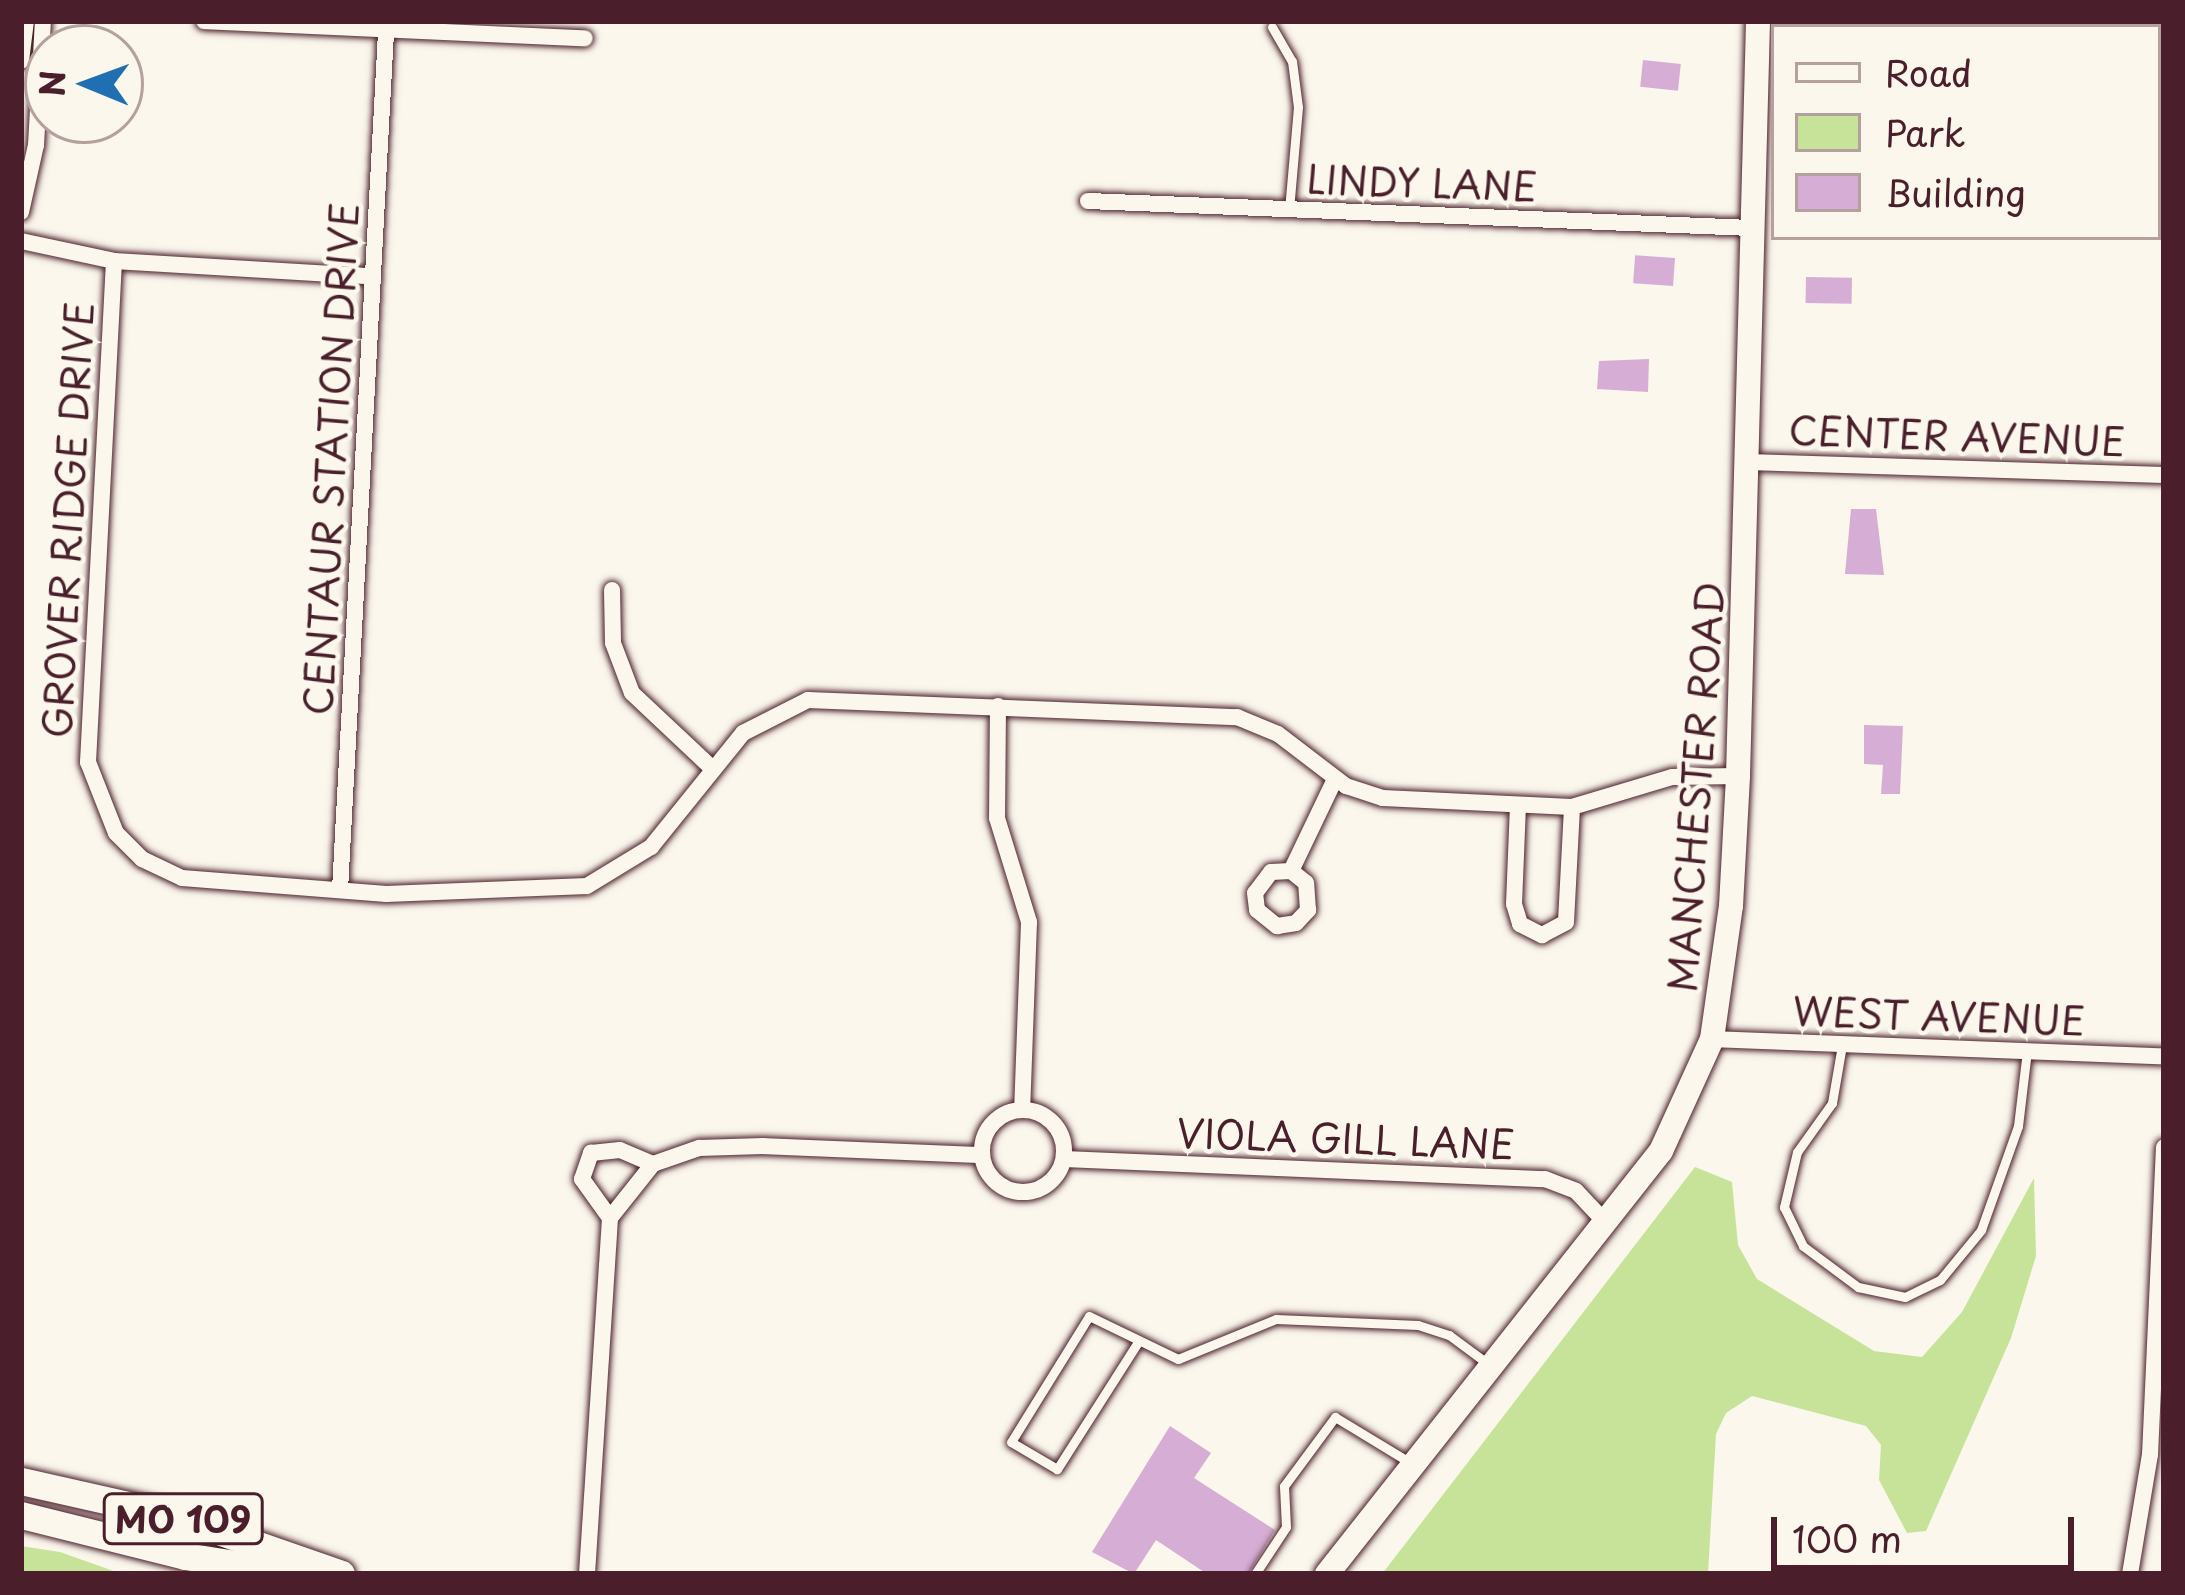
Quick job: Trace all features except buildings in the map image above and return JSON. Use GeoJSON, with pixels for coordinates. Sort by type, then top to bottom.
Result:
{"type":"FeatureCollection","features":[{"type":"Feature","properties":{"kind":"main road","name":"MO 109"},"geometry":{"type":"LineString","coordinates":[[21,1481],[190,1520],[340,1574]]}},
{"type":"Feature","properties":{"kind":"main road","name":"MO 109"},"geometry":{"type":"LineString","coordinates":[[21,1515],[185,1556],[299,1574]]}},
{"type":"Feature","properties":{"kind":"street"},"geometry":{"type":"LineString","coordinates":[[21,61],[26,21]]}},
{"type":"Feature","properties":{"kind":"street"},"geometry":{"type":"LineString","coordinates":[[21,212],[35,146],[43,21]]}},
{"type":"Feature","properties":{"kind":"street"},"geometry":{"type":"LineString","coordinates":[[204,21],[386,32],[478,28],[585,38]]}},
{"type":"Feature","properties":{"kind":"street","name":"MANCHESTER ROAD"},"geometry":{"type":"LineString","coordinates":[[1327,1574],[1661,1151],[1712,1039],[1729,929],[1738,776],[1753,228],[1764,150],[1758,21]]}},
{"type":"Feature","properties":{"kind":"street","name":"CENTAUR STATION DRIVE"},"geometry":{"type":"LineString","coordinates":[[340,890],[386,32]]}},
{"type":"Feature","properties":{"kind":"street","name":"LINDY LANE"},"geometry":{"type":"LineString","coordinates":[[1088,201],[1753,228]]}},
{"type":"Feature","properties":{"kind":"street"},"geometry":{"type":"LineString","coordinates":[[21,241],[114,261],[370,276]]}},
{"type":"Feature","properties":{"kind":"street","name":"GROVER RIDGE DRIVE"},"geometry":{"type":"LineString","coordinates":[[114,261],[88,743],[98,800],[116,833],[164,872],[222,886],[340,890],[587,886],[651,847],[743,733],[808,700],[1237,718],[1278,734],[1335,779],[1383,798],[1572,807],[1672,777],[1738,776]]}},
{"type":"Feature","properties":{"kind":"street","name":"CENTER AVENUE"},"geometry":{"type":"LineString","coordinates":[[1748,462],[2164,475]]}},
{"type":"Feature","properties":{"kind":"street"},"geometry":{"type":"LineString","coordinates":[[612,590],[613,643],[632,693],[712,768]]}},
{"type":"Feature","properties":{"kind":"street"},"geometry":{"type":"LineString","coordinates":[[998,706],[997,818],[1029,922],[1022,1110]]}},
{"type":"Feature","properties":{"kind":"street"},"geometry":{"type":"LineString","coordinates":[[1291,871],[1335,779]]}},
{"type":"Feature","properties":{"kind":"street"},"geometry":{"type":"LineString","coordinates":[[1518,805],[1514,904],[1520,924],[1542,935],[1566,922],[1572,807]]}},
{"type":"Feature","properties":{"kind":"street","name":"WEST AVENUE"},"geometry":{"type":"LineString","coordinates":[[1712,1039],[2164,1056]]}},
{"type":"Feature","properties":{"kind":"street"},"geometry":{"type":"LineString","coordinates":[[1022,1110],[1054,1125],[1064,1159],[1051,1181],[1015,1192],[993,1178],[982,1155],[998,1119],[1022,1110]]}},
{"type":"Feature","properties":{"kind":"street"},"geometry":{"type":"LineString","coordinates":[[586,1573],[610,1218],[653,1164],[699,1148],[763,1146],[982,1155]]}},
{"type":"Feature","properties":{"kind":"street"},"geometry":{"type":"LineString","coordinates":[[2130,1574],[2150,1455],[2164,1147]]}},
{"type":"Feature","properties":{"kind":"street"},"geometry":{"type":"LineString","coordinates":[[610,1218],[582,1179],[591,1153],[620,1150],[653,1164]]}},
{"type":"Feature","properties":{"kind":"street","name":"VIOLA GILL LANE"},"geometry":{"type":"LineString","coordinates":[[1064,1159],[1545,1180],[1576,1191],[1607,1224]]}},
{"type":"Feature","properties":{"kind":"lane"},"geometry":{"type":"LineString","coordinates":[[1272,26],[1292,61],[1298,107],[1289,209]]}},
{"type":"Feature","properties":{"kind":"lane"},"geometry":{"type":"LineString","coordinates":[[1842,1045],[1832,1102],[1797,1152],[1784,1208],[1804,1246],[1858,1287],[1906,1298],[1940,1280],[1981,1230],[2018,1126],[2027,1051]]}},
{"type":"Feature","properties":{"kind":"lane"},"geometry":{"type":"LineString","coordinates":[[1138,1342],[1057,1469],[1011,1442],[1089,1316],[1178,1359],[1276,1318],[1418,1325],[1448,1335],[1492,1367]]}},
{"type":"Feature","properties":{"kind":"lane"},"geometry":{"type":"LineString","coordinates":[[1255,1574],[1286,1527],[1284,1486],[1335,1417],[1413,1465]]}},
{"type":"Feature","properties":{"kind":"green space"},"geometry":{"type":"Polygon","coordinates":[[[1695,1167],[1732,1182],[1738,1245],[1757,1279],[1874,1351],[1922,1357],[1962,1312],[2034,1178],[2036,1256],[2011,1338],[1926,1531],[1907,1533],[1879,1480],[1881,1445],[1866,1426],[1752,1396],[1726,1413],[1716,1434],[1708,1574],[1382,1574],[1695,1167]]]}},
{"type":"Feature","properties":{"kind":"green space"},"geometry":{"type":"Polygon","coordinates":[[[21,1546],[60,1552],[122,1574],[21,1574],[21,1546]]]}}]}
